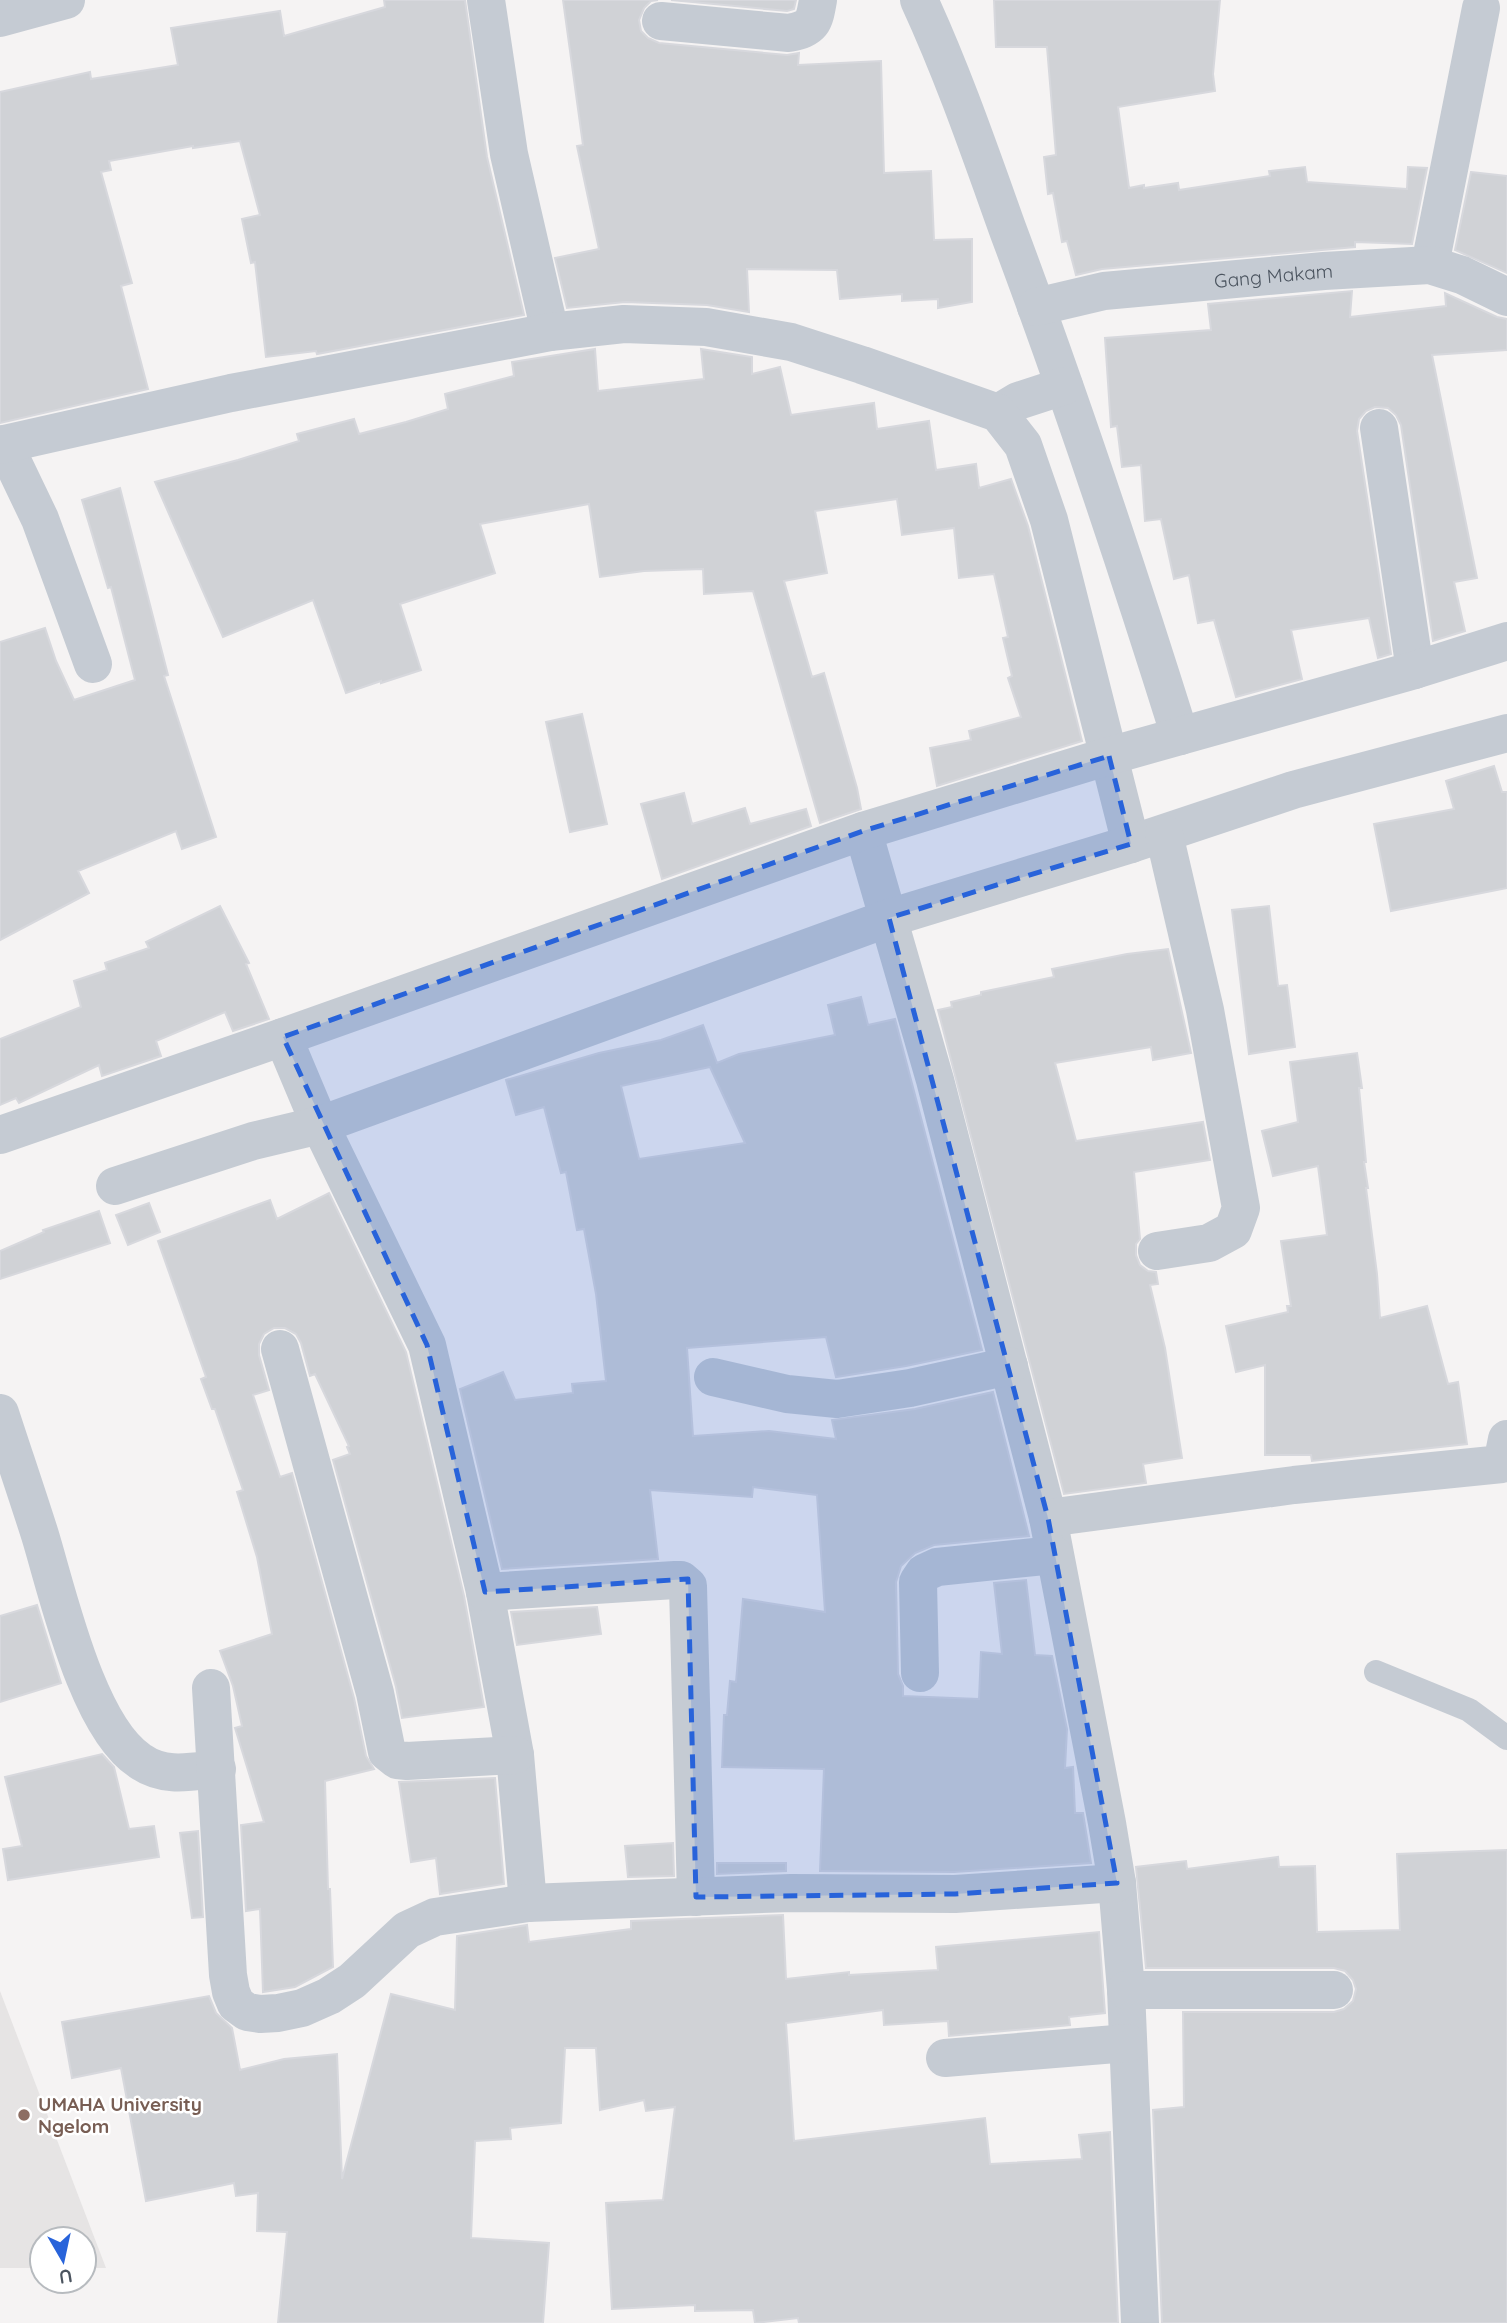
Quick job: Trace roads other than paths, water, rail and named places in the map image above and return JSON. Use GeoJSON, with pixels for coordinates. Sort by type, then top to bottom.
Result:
{"type":"FeatureCollection","features":[{"type":"Feature","properties":{"kind":"street"},"geometry":{"type":"LineString","coordinates":[[0,18],[66,0]]}},
{"type":"Feature","properties":{"kind":"street"},"geometry":{"type":"LineString","coordinates":[[486,0],[509,154],[565,330]]}},
{"type":"Feature","properties":{"kind":"street"},"geometry":{"type":"LineString","coordinates":[[662,21],[789,33],[806,30],[814,20],[818,0]]}},
{"type":"Feature","properties":{"kind":"street"},"geometry":{"type":"LineString","coordinates":[[919,0],[943,52],[1036,307],[1059,387],[1068,488],[1112,768],[1140,835],[1205,1010],[1241,1208],[1233,1230],[1209,1243],[1157,1251]]}},
{"type":"Feature","properties":{"kind":"street"},"geometry":{"type":"LineString","coordinates":[[1430,265],[1481,8]]}},
{"type":"Feature","properties":{"kind":"street","name":"Gang Makam"},"geometry":{"type":"LineString","coordinates":[[1036,307],[1104,291],[1324,271],[1430,265],[1462,275],[1507,297]]}},
{"type":"Feature","properties":{"kind":"street"},"geometry":{"type":"LineString","coordinates":[[93,664],[40,519],[2,444],[231,393],[565,330],[624,324],[706,327],[791,342],[1008,407],[1059,387]]}},
{"type":"Feature","properties":{"kind":"street"},"geometry":{"type":"LineString","coordinates":[[1008,407],[1023,445],[1068,488],[1121,548],[1180,736]]}},
{"type":"Feature","properties":{"kind":"street"},"geometry":{"type":"LineString","coordinates":[[1379,428],[1415,670]]}},
{"type":"Feature","properties":{"kind":"street"},"geometry":{"type":"LineString","coordinates":[[0,1135],[288,1048],[865,837],[1112,768],[1180,736],[1415,670],[1507,641]]}},
{"type":"Feature","properties":{"kind":"street"},"geometry":{"type":"LineString","coordinates":[[115,1186],[318,1120],[885,907],[1293,790],[1507,733]]}},
{"type":"Feature","properties":{"kind":"street"},"geometry":{"type":"LineString","coordinates":[[865,837],[938,1093],[1048,1518],[1117,1884],[1126,1990],[1140,2323]]}},
{"type":"Feature","properties":{"kind":"street"},"geometry":{"type":"LineString","coordinates":[[288,1048],[318,1120],[427,1345],[485,1592],[514,1755],[528,1903]]}},
{"type":"Feature","properties":{"kind":"street"},"geometry":{"type":"LineString","coordinates":[[280,1349],[375,1693],[387,1752],[397,1760],[407,1761],[514,1755]]}},
{"type":"Feature","properties":{"kind":"street"},"geometry":{"type":"LineString","coordinates":[[713,1377],[787,1394],[837,1399],[910,1388],[1010,1366]]}},
{"type":"Feature","properties":{"kind":"street"},"geometry":{"type":"LineString","coordinates":[[0,1413],[72,1643],[93,1696],[119,1741],[139,1760],[160,1772],[177,1774],[217,1769]]}},
{"type":"Feature","properties":{"kind":"street"},"geometry":{"type":"LineString","coordinates":[[1048,1518],[1294,1485],[1505,1461]]}},
{"type":"Feature","properties":{"kind":"street"},"geometry":{"type":"LineString","coordinates":[[920,1673],[918,1582],[924,1573],[937,1567],[1054,1555]]}},
{"type":"Feature","properties":{"kind":"street"},"geometry":{"type":"LineString","coordinates":[[485,1592],[675,1580],[681,1580],[688,1586],[695,1897]]}},
{"type":"Feature","properties":{"kind":"street"},"geometry":{"type":"LineString","coordinates":[[211,1688],[228,1975],[236,2004],[247,2012],[278,2013],[302,2008],[329,1996],[352,1980],[407,1930],[436,1917],[528,1903],[791,1893],[955,1894],[1117,1884]]}},
{"type":"Feature","properties":{"kind":"street"},"geometry":{"type":"LineString","coordinates":[[1126,1990],[1334,1990]]}},
{"type":"Feature","properties":{"kind":"street"},"geometry":{"type":"LineString","coordinates":[[945,2058],[1128,2043]]}},
{"type":"Feature","properties":{"kind":"lane"},"geometry":{"type":"LineString","coordinates":[[1376,1672],[1469,1710],[1507,1738]]}},
{"type":"Feature","properties":{"kind":"place","name":"UMAHA University Ngelom"},"geometry":{"type":"Point","coordinates":[24,2115]}}]}
